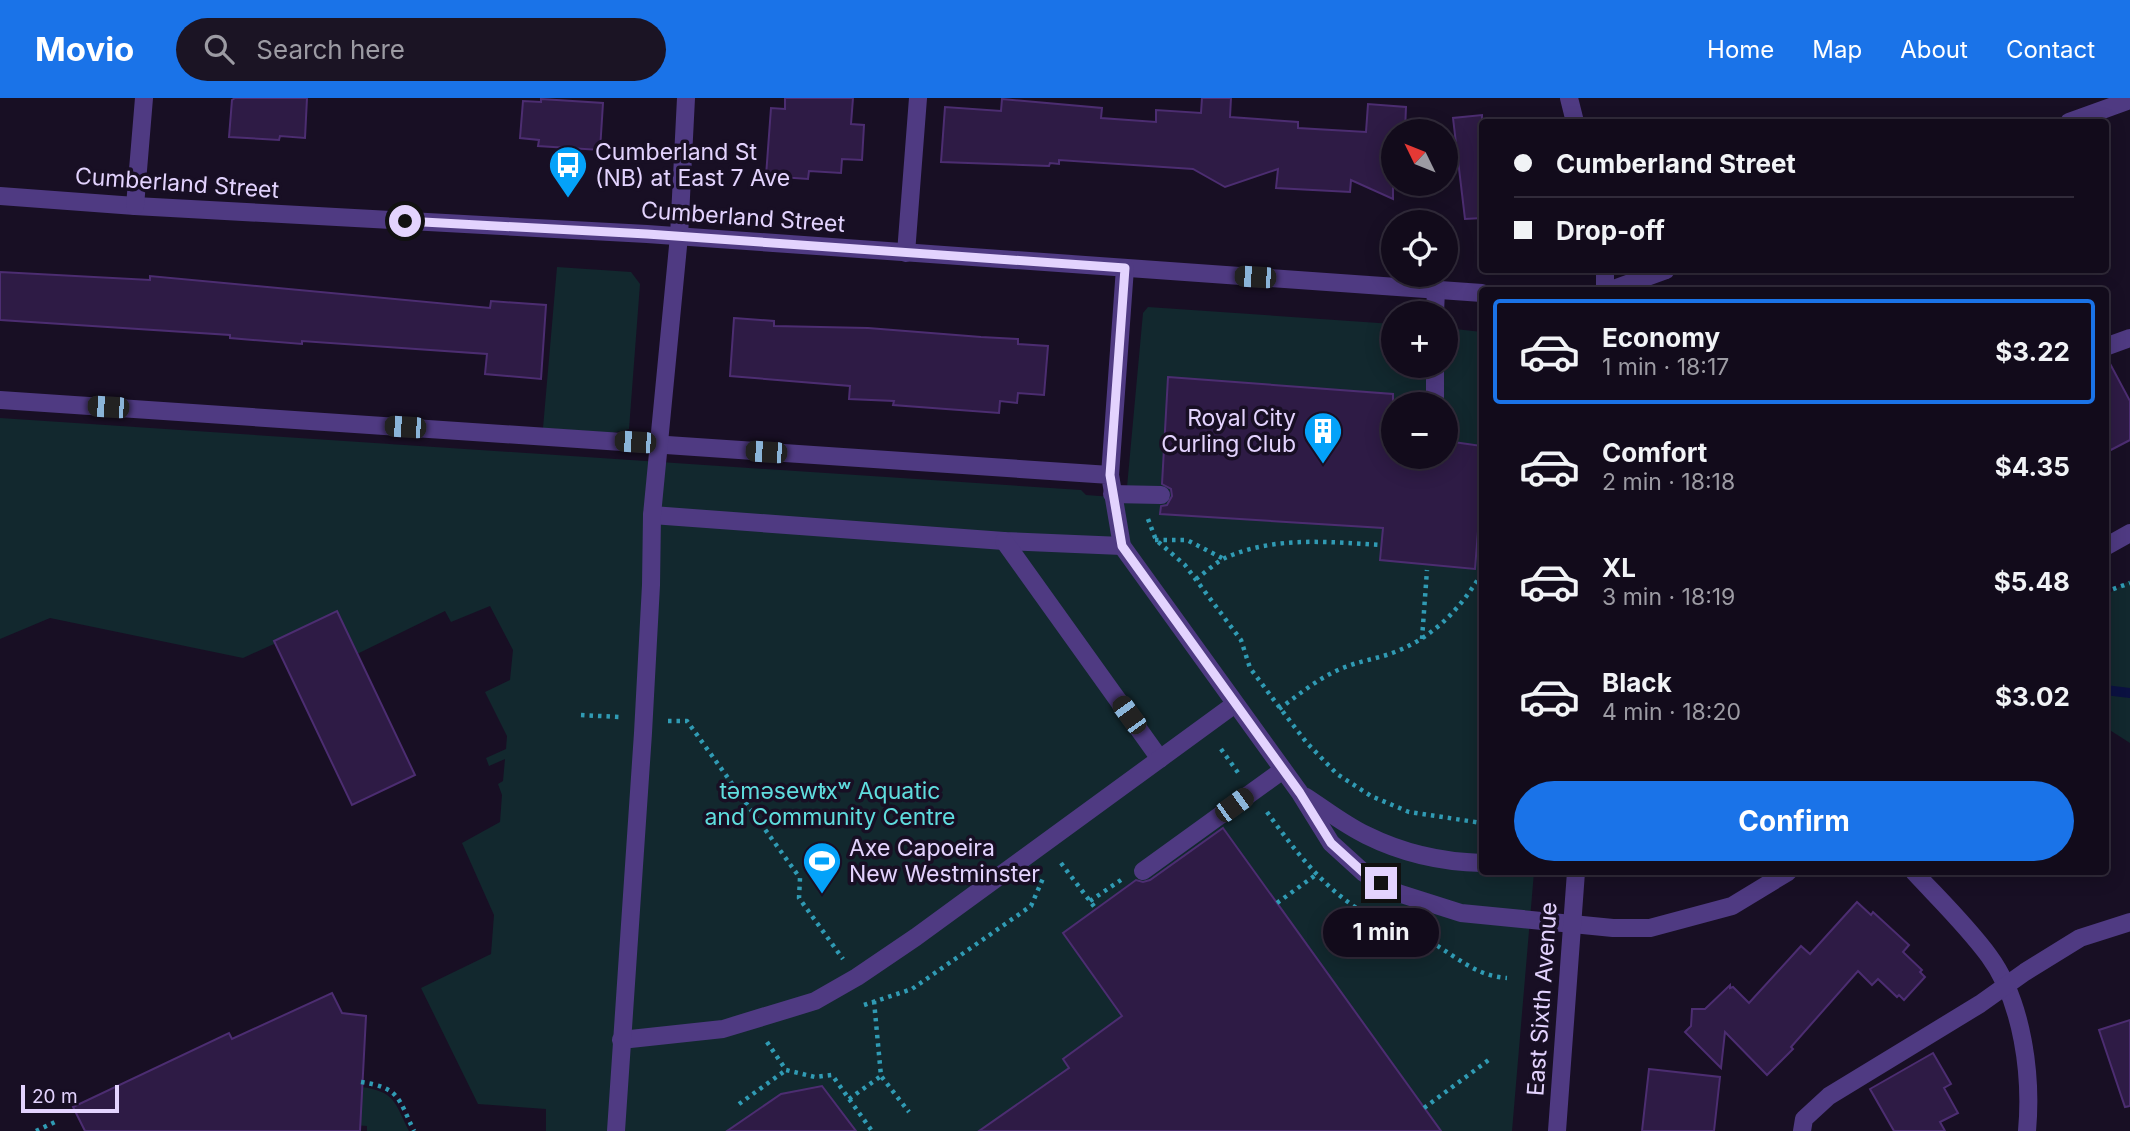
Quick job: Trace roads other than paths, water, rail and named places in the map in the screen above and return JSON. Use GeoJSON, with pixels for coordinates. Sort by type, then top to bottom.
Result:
{"type":"FeatureCollection","features":[{"type":"Feature","properties":{"kind":"street"},"geometry":{"type":"LineString","coordinates":[[135,206],[144,98]]}},
{"type":"Feature","properties":{"kind":"street"},"geometry":{"type":"LineString","coordinates":[[616,1131],[643,733],[652,515],[679,236],[686,98]]}},
{"type":"Feature","properties":{"kind":"street"},"geometry":{"type":"LineString","coordinates":[[906,253],[918,98]]}},
{"type":"Feature","properties":{"kind":"street"},"geometry":{"type":"LineString","coordinates":[[1569,98],[1574,119]]}},
{"type":"Feature","properties":{"kind":"street"},"geometry":{"type":"LineString","coordinates":[[2076,119],[2130,100]]}},
{"type":"Feature","properties":{"kind":"street","name":"Cumberland Street"},"geometry":{"type":"LineString","coordinates":[[0,196],[679,236],[1479,293]]}},
{"type":"Feature","properties":{"kind":"street"},"geometry":{"type":"LineString","coordinates":[[1125,268],[1110,475],[1122,546],[1300,793],[1331,843],[1364,873],[1398,893],[1461,913],[1613,928],[1650,928],[1702,916],[1732,906],[1783,875]]}},
{"type":"Feature","properties":{"kind":"street"},"geometry":{"type":"LineString","coordinates":[[1619,287],[1658,273]]}},
{"type":"Feature","properties":{"kind":"street"},"geometry":{"type":"LineString","coordinates":[[1436,290],[1436,301]]}},
{"type":"Feature","properties":{"kind":"street"},"geometry":{"type":"LineString","coordinates":[[2109,346],[2130,338]]}},
{"type":"Feature","properties":{"kind":"street"},"geometry":{"type":"LineString","coordinates":[[0,400],[1110,475]]}},
{"type":"Feature","properties":{"kind":"street"},"geometry":{"type":"LineString","coordinates":[[1112,494],[1161,495]]}},
{"type":"Feature","properties":{"kind":"street"},"geometry":{"type":"LineString","coordinates":[[652,515],[1004,541],[1122,546]]}},
{"type":"Feature","properties":{"kind":"street"},"geometry":{"type":"LineString","coordinates":[[2109,545],[2130,533]]}},
{"type":"Feature","properties":{"kind":"street"},"geometry":{"type":"LineString","coordinates":[[1004,541],[1160,759]]}},
{"type":"Feature","properties":{"kind":"street"},"geometry":{"type":"LineString","coordinates":[[621,1041],[723,1029],[815,1001],[857,977],[1235,704]]}},
{"type":"Feature","properties":{"kind":"street"},"geometry":{"type":"LineString","coordinates":[[1135,873],[1283,770]]}},
{"type":"Feature","properties":{"kind":"street"},"geometry":{"type":"LineString","coordinates":[[1300,793],[1365,835],[1389,845],[1424,856],[1479,863]]}},
{"type":"Feature","properties":{"kind":"street","name":"East Sixth Avenue"},"geometry":{"type":"LineString","coordinates":[[1557,1131],[1576,875]]}},
{"type":"Feature","properties":{"kind":"street"},"geometry":{"type":"LineString","coordinates":[[1917,875],[1991,958],[2007,986],[2028,1074],[2027,1131]]}},
{"type":"Feature","properties":{"kind":"street"},"geometry":{"type":"LineString","coordinates":[[1802,1131],[1804,1119],[1829,1096],[2080,938],[2130,922]]}},
{"type":"Feature","properties":{"kind":"waterway"},"geometry":{"type":"LineString","coordinates":[[2109,690],[2130,693]]}},
{"type":"Feature","properties":{"kind":"place","name":"Cumberland St (NB) at East 7 Ave"},"geometry":{"type":"Point","coordinates":[568,199]}},
{"type":"Feature","properties":{"kind":"place","name":"Royal City Curling Club"},"geometry":{"type":"Point","coordinates":[1323,465]}},
{"type":"Feature","properties":{"kind":"place","name":"Axe Capoeira New Westminster"},"geometry":{"type":"Point","coordinates":[822,895]}},
{"type":"Feature","properties":{"kind":"park label","name":"təməsew̓txʷ Aquatic and Community Centre"},"geometry":{"type":"Point","coordinates":[830,804]}}]}
